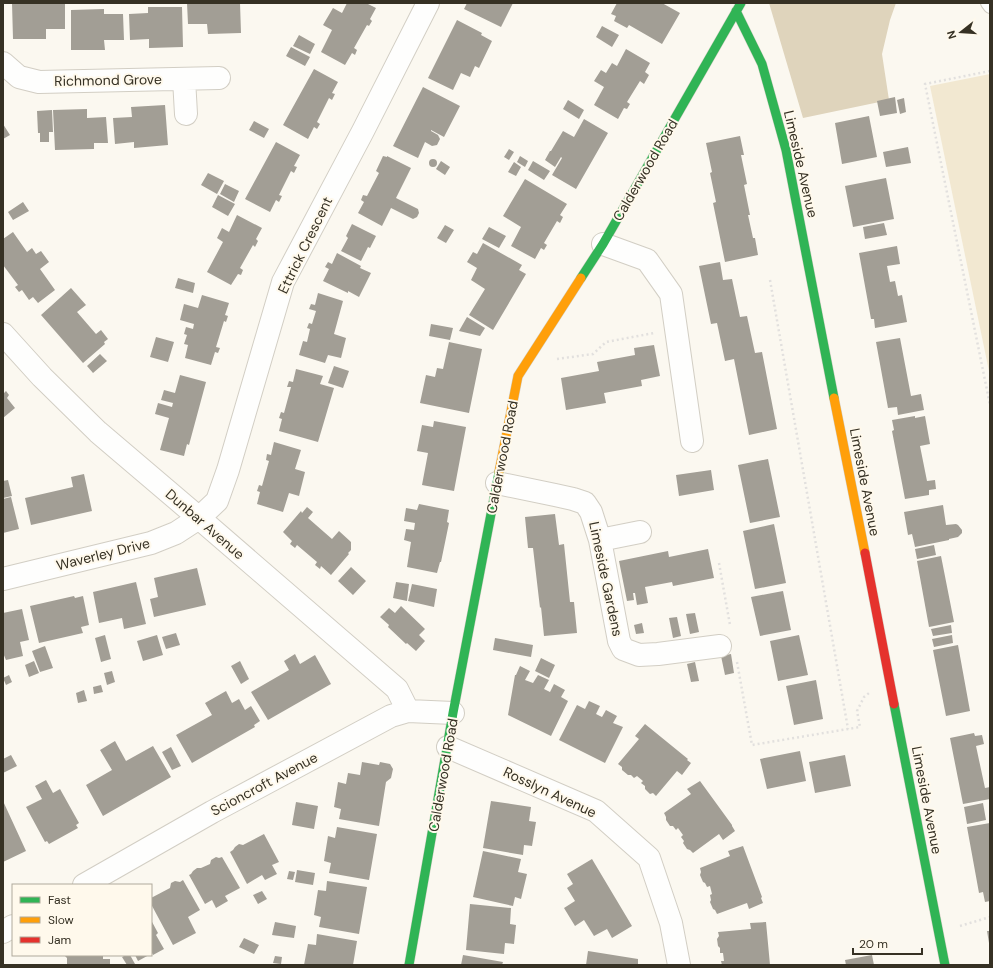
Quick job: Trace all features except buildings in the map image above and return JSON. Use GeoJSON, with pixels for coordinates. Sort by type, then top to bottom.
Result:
{"type":"FeatureCollection","features":[{"type":"Feature","properties":{"kind":"street","name":"Ettrick Crescent"},"geometry":{"type":"LineString","coordinates":[[199,518],[217,501],[228,470],[283,282],[363,131],[428,3]]}},
{"type":"Feature","properties":{"kind":"street","name":"Calderwood Road"},"geometry":{"type":"LineString","coordinates":[[409,965],[453,713],[518,376],[603,244],[738,7]]}},
{"type":"Feature","properties":{"kind":"street","name":"Limeside Avenue"},"geometry":{"type":"LineString","coordinates":[[738,7],[762,64],[786,150],[945,965]]}},
{"type":"Feature","properties":{"kind":"street","name":"Richmond Grove"},"geometry":{"type":"LineString","coordinates":[[3,63],[19,77],[39,82],[219,78]]}},
{"type":"Feature","properties":{"kind":"street"},"geometry":{"type":"LineString","coordinates":[[184,79],[186,114]]}},
{"type":"Feature","properties":{"kind":"street"},"geometry":{"type":"LineString","coordinates":[[603,244],[648,260],[671,294],[692,441]]}},
{"type":"Feature","properties":{"kind":"street","name":"Dunbar Avenue"},"geometry":{"type":"LineString","coordinates":[[3,334],[42,377],[98,432],[397,689],[408,711]]}},
{"type":"Feature","properties":{"kind":"street","name":"Limeside Gardens"},"geometry":{"type":"LineString","coordinates":[[497,483],[555,494],[585,504],[591,512],[600,540],[619,641],[623,649],[639,655],[720,646]]}},
{"type":"Feature","properties":{"kind":"street","name":"Waverley Drive"},"geometry":{"type":"LineString","coordinates":[[3,579],[151,543],[176,533],[199,518]]}},
{"type":"Feature","properties":{"kind":"street"},"geometry":{"type":"LineString","coordinates":[[600,540],[640,532]]}},
{"type":"Feature","properties":{"kind":"street","name":"Scioncroft Avenue"},"geometry":{"type":"LineString","coordinates":[[86,884],[212,812],[391,716],[408,711],[453,713]]}},
{"type":"Feature","properties":{"kind":"street","name":"Rosslyn Avenue"},"geometry":{"type":"LineString","coordinates":[[448,747],[596,811],[648,858],[671,923],[679,965]]}},
{"type":"Feature","properties":{"kind":"street"},"geometry":{"type":"LineString","coordinates":[[3,932],[12,927]]}},
{"type":"Feature","properties":{"kind":"lane"},"geometry":{"type":"LineString","coordinates":[[987,3],[990,8]]}},
{"type":"Feature","properties":{"kind":"path"},"geometry":{"type":"LineString","coordinates":[[990,71],[925,84],[990,405]]}},
{"type":"Feature","properties":{"kind":"path"},"geometry":{"type":"LineString","coordinates":[[770,280],[848,729]]}},
{"type":"Feature","properties":{"kind":"path"},"geometry":{"type":"LineString","coordinates":[[527,363],[593,354],[606,342],[676,329]]}},
{"type":"Feature","properties":{"kind":"path"},"geometry":{"type":"LineString","coordinates":[[752,745],[860,727],[857,711],[864,697],[889,679]]}},
{"type":"Feature","properties":{"kind":"path"},"geometry":{"type":"LineString","coordinates":[[938,932],[990,917]]}},
{"type":"Feature","properties":{"kind":"shaded area"},"geometry":{"type":"Polygon","coordinates":[[[769,3],[896,3],[890,20],[882,54],[889,100],[803,118],[769,3]]]}},
{"type":"Feature","properties":{"kind":"shaded area"},"geometry":{"type":"Polygon","coordinates":[[[990,74],[990,376],[930,86],[990,74]]]}},
{"type":"Feature","properties":{"kind":"traffic: fast"},"geometry":{"type":"LineString","coordinates":[[581,278],[603,244],[741,3]]}},
{"type":"Feature","properties":{"kind":"traffic: fast"},"geometry":{"type":"LineString","coordinates":[[736,11],[762,64],[786,150],[834,398]]}},
{"type":"Feature","properties":{"kind":"traffic: fast"},"geometry":{"type":"LineString","coordinates":[[409,965],[453,713],[499,472]]}},
{"type":"Feature","properties":{"kind":"traffic: fast"},"geometry":{"type":"LineString","coordinates":[[894,704],[945,965]]}},
{"type":"Feature","properties":{"kind":"traffic: slow"},"geometry":{"type":"LineString","coordinates":[[499,472],[518,376],[581,278]]}},
{"type":"Feature","properties":{"kind":"traffic: slow"},"geometry":{"type":"LineString","coordinates":[[834,398],[865,553]]}},
{"type":"Feature","properties":{"kind":"traffic: jam"},"geometry":{"type":"LineString","coordinates":[[865,553],[894,704]]}}]}
